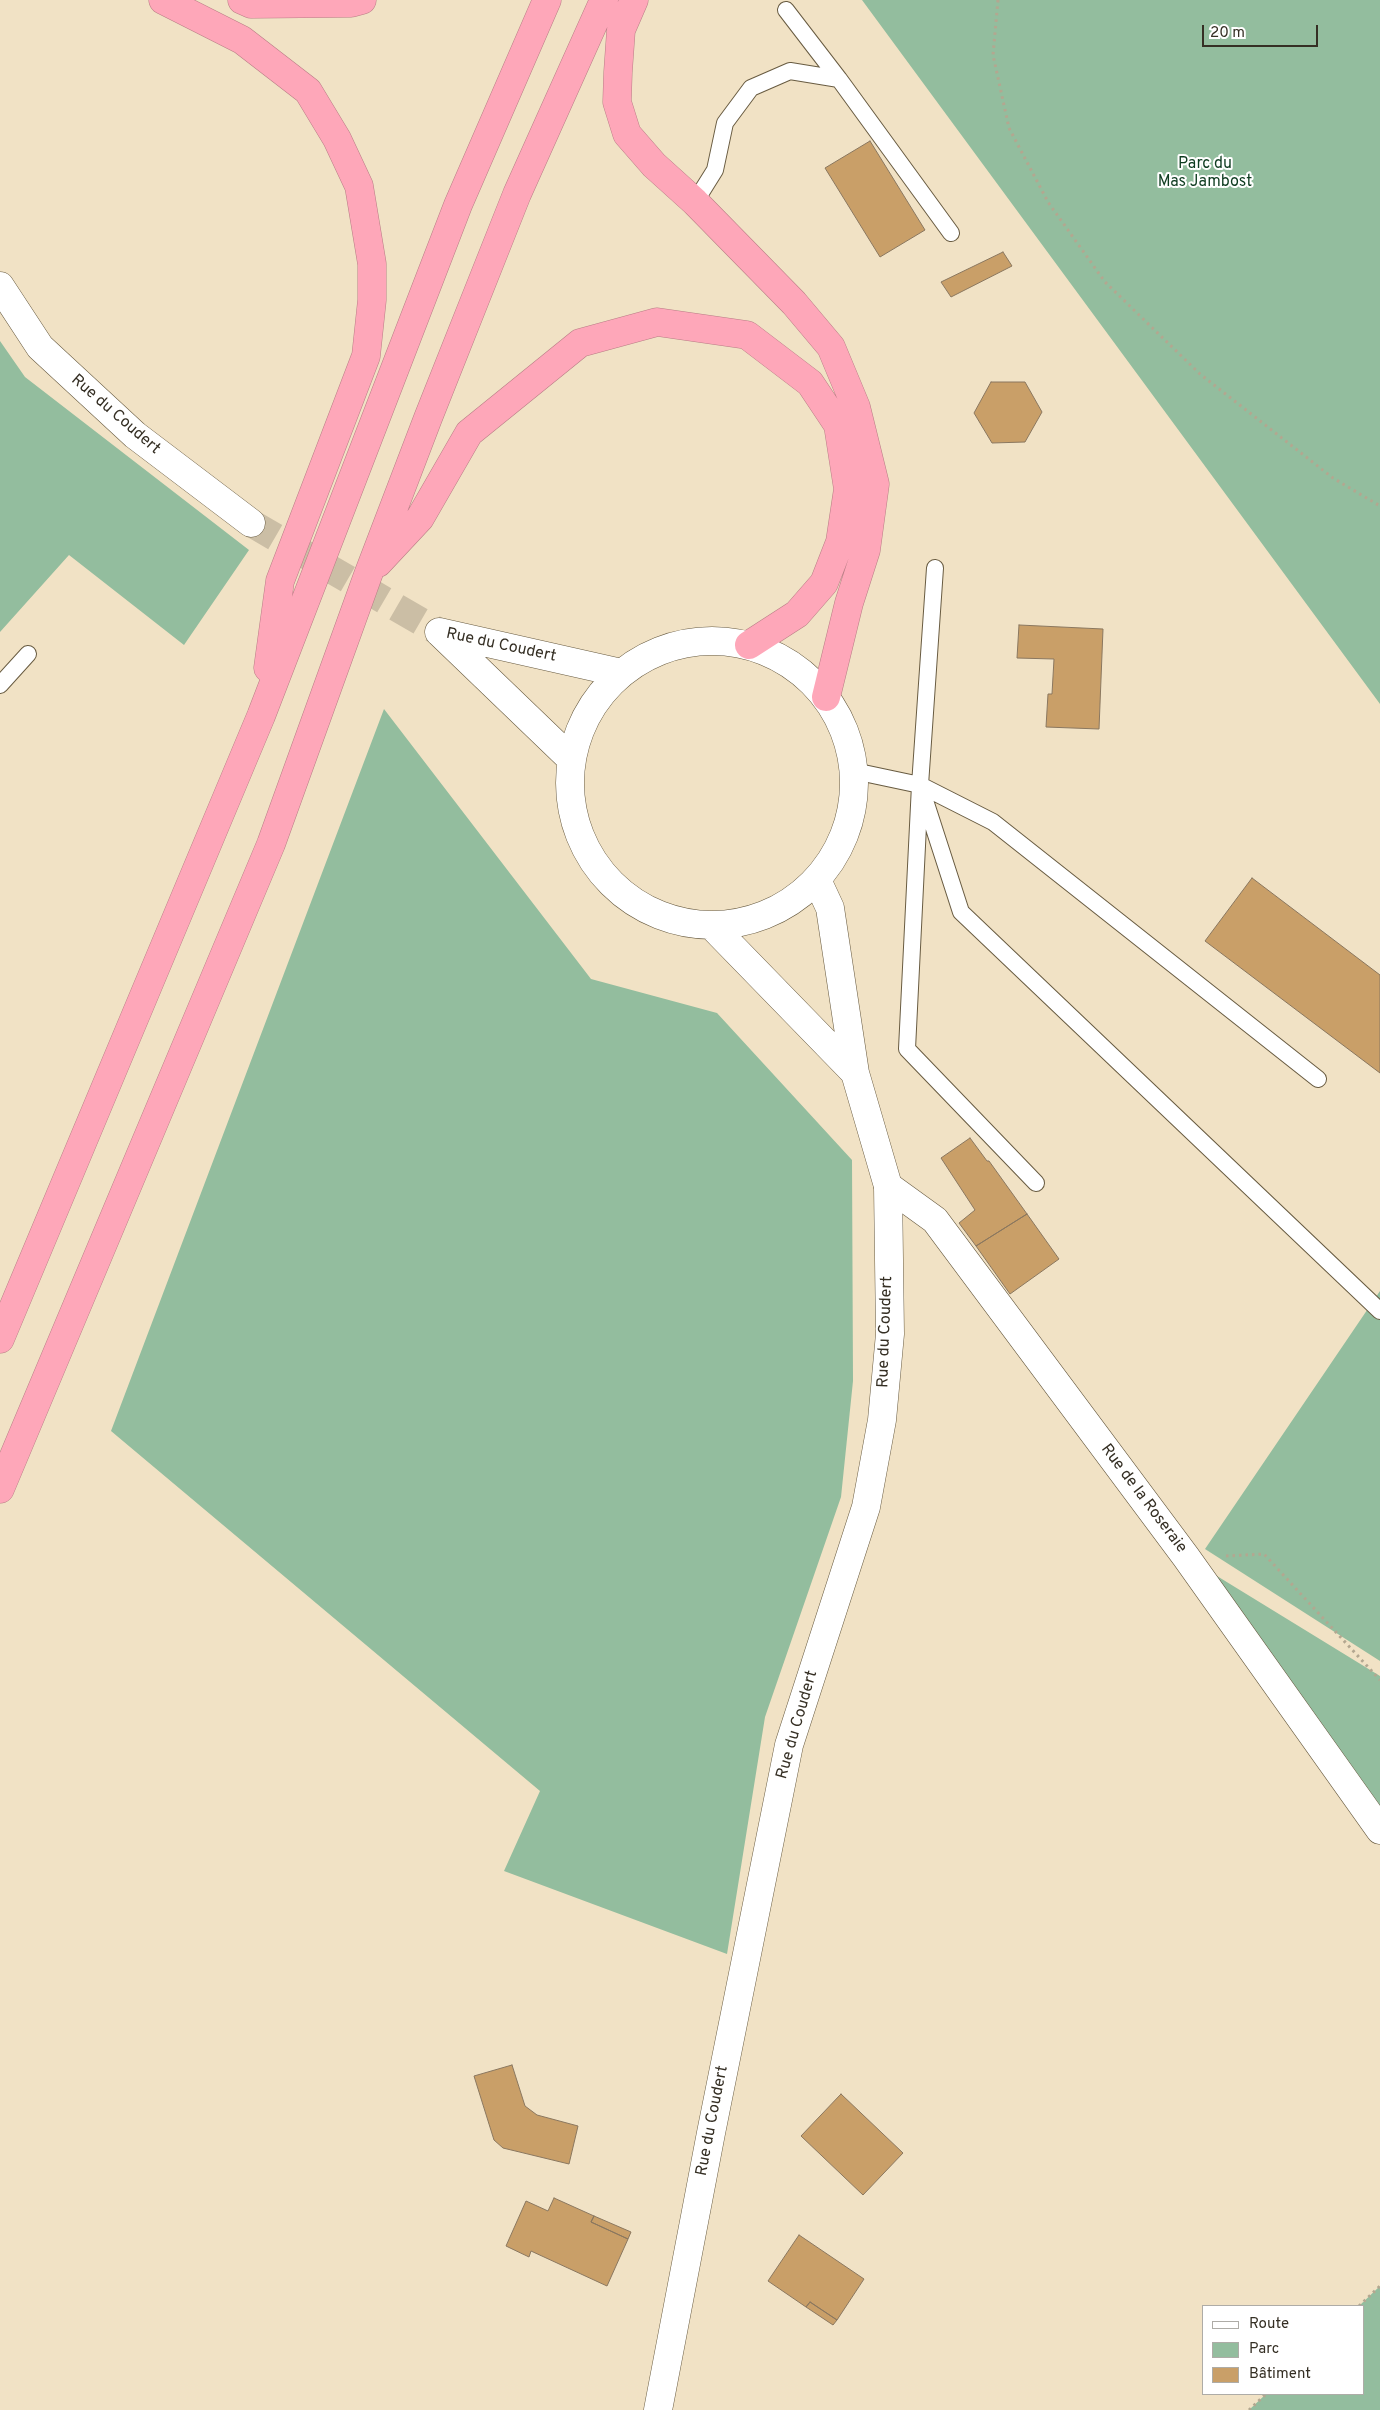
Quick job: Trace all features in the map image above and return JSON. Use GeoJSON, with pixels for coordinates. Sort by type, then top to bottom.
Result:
{"type":"FeatureCollection","features":[{"type":"Feature","properties":{"kind":"highway"},"geometry":{"type":"LineString","coordinates":[[163,0],[242,40],[308,91],[337,139],[359,186],[372,264],[372,300],[366,356],[280,581],[261,716]]}},
{"type":"Feature","properties":{"kind":"highway"},"geometry":{"type":"LineString","coordinates":[[242,0],[250,4],[352,3],[362,0]]}},
{"type":"Feature","properties":{"kind":"highway"},"geometry":{"type":"LineString","coordinates":[[0,1339],[261,716],[458,205],[548,0]]}},
{"type":"Feature","properties":{"kind":"highway"},"geometry":{"type":"LineString","coordinates":[[0,1489],[271,844],[368,574],[517,194],[604,0]]}},
{"type":"Feature","properties":{"kind":"highway"},"geometry":{"type":"LineString","coordinates":[[634,0],[622,30],[616,102],[627,134],[654,165],[694,202],[794,303],[832,347],[856,407],[875,484],[866,550],[849,603],[826,697]]}},
{"type":"Feature","properties":{"kind":"highway"},"geometry":{"type":"LineString","coordinates":[[368,574],[420,518],[468,433],[580,343],[657,322],[747,335],[810,384],[838,425],[848,489],[840,542],[824,583],[797,614],[749,645]]}},
{"type":"Feature","properties":{"kind":"street","name":"Rue du Coudert"},"geometry":{"type":"LineString","coordinates":[[0,286],[40,347],[135,435],[251,523]]}},
{"type":"Feature","properties":{"kind":"street","name":"Rue du Coudert"},"geometry":{"type":"LineString","coordinates":[[571,759],[439,632],[621,673]]}},
{"type":"Feature","properties":{"kind":"street"},"geometry":{"type":"LineString","coordinates":[[704,640],[749,645],[792,664],[826,697],[846,732],[854,771],[852,810],[839,848],[817,880],[787,905],[751,921],[712,926],[671,920],[633,904],[602,876],[581,840],[569,800],[571,759],[580,726],[597,697],[621,673],[660,650],[704,640]]}},
{"type":"Feature","properties":{"kind":"street","name":"Rue du Coudert"},"geometry":{"type":"LineString","coordinates":[[658,2410],[711,2133],[789,1745],[866,1507],[882,1420],[890,1334],[888,1186],[855,1072],[830,908],[817,880]]}},
{"type":"Feature","properties":{"kind":"street","name":"Rue du Coudert"},"geometry":{"type":"LineString","coordinates":[[712,926],[855,1072]]}},
{"type":"Feature","properties":{"kind":"street","name":"Rue de la Roseraie"},"geometry":{"type":"LineString","coordinates":[[888,1186],[935,1220],[1186,1557],[1380,1830]]}},
{"type":"Feature","properties":{"kind":"lane"},"geometry":{"type":"LineString","coordinates":[[786,10],[839,79],[950,233]]}},
{"type":"Feature","properties":{"kind":"lane"},"geometry":{"type":"LineString","coordinates":[[694,202],[715,170],[725,123],[751,88],[790,71],[839,79]]}},
{"type":"Feature","properties":{"kind":"lane"},"geometry":{"type":"LineString","coordinates":[[936,568],[920,785],[906,1048],[1036,1183]]}},
{"type":"Feature","properties":{"kind":"lane"},"geometry":{"type":"LineString","coordinates":[[0,685],[28,654]]}},
{"type":"Feature","properties":{"kind":"lane"},"geometry":{"type":"LineString","coordinates":[[854,771],[920,785],[993,822],[1318,1079]]}},
{"type":"Feature","properties":{"kind":"lane"},"geometry":{"type":"LineString","coordinates":[[920,785],[960,912],[1380,1311]]}},
{"type":"Feature","properties":{"kind":"path"},"geometry":{"type":"LineString","coordinates":[[998,0],[993,55],[1009,128],[1048,202],[1105,282],[1200,374],[1334,478],[1380,506]]}},
{"type":"Feature","properties":{"kind":"path"},"geometry":{"type":"LineString","coordinates":[[1186,1557],[1264,1554],[1380,1680]]}},
{"type":"Feature","properties":{"kind":"path"},"geometry":{"type":"LineString","coordinates":[[1360,2305],[1380,2286]]}},
{"type":"Feature","properties":{"kind":"path"},"geometry":{"type":"LineString","coordinates":[[1249,2410],[1265,2395]]}},
{"type":"Feature","properties":{"kind":"green space","name":"Parc du Mas Jambost"},"geometry":{"type":"Polygon","coordinates":[[[862,0],[1380,0],[1380,704],[862,0]]]}},
{"type":"Feature","properties":{"kind":"green space"},"geometry":{"type":"Polygon","coordinates":[[[0,341],[25,377],[249,550],[184,645],[69,555],[0,632],[0,341]]]}},
{"type":"Feature","properties":{"kind":"green space"},"geometry":{"type":"Polygon","coordinates":[[[384,709],[591,979],[717,1013],[852,1160],[853,1381],[841,1497],[765,1717],[727,1954],[504,1871],[540,1791],[111,1431],[384,709]]]}},
{"type":"Feature","properties":{"kind":"green space"},"geometry":{"type":"Polygon","coordinates":[[[1380,1291],[1380,1661],[1205,1549],[1380,1291]]]}},
{"type":"Feature","properties":{"kind":"green space"},"geometry":{"type":"Polygon","coordinates":[[[1186,1557],[1380,1676],[1380,1816],[1186,1557]]]}},
{"type":"Feature","properties":{"kind":"green space"},"geometry":{"type":"Polygon","coordinates":[[[1380,2286],[1380,2410],[1249,2410],[1265,2395],[1365,2395],[1365,2305],[1360,2305],[1380,2286]]]}},
{"type":"Feature","properties":{"kind":"building"},"geometry":{"type":"Polygon","coordinates":[[[870,141],[925,230],[880,257],[825,168],[870,141]]]}},
{"type":"Feature","properties":{"kind":"building"},"geometry":{"type":"Polygon","coordinates":[[[1003,252],[1012,266],[951,297],[941,282],[1003,252]]]}},
{"type":"Feature","properties":{"kind":"building"},"geometry":{"type":"Polygon","coordinates":[[[991,382],[1025,382],[1042,412],[1025,442],[992,443],[974,413],[991,382]]]}},
{"type":"Feature","properties":{"kind":"building"},"geometry":{"type":"Polygon","coordinates":[[[1019,625],[1103,629],[1099,729],[1046,727],[1048,694],[1052,694],[1054,659],[1017,658],[1019,625]]]}},
{"type":"Feature","properties":{"kind":"building"},"geometry":{"type":"Polygon","coordinates":[[[1252,878],[1380,975],[1380,1073],[1205,941],[1252,878]]]}},
{"type":"Feature","properties":{"kind":"building"},"geometry":{"type":"Polygon","coordinates":[[[970,1138],[1027,1214],[976,1246],[959,1223],[975,1210],[941,1158],[970,1138]]]}},
{"type":"Feature","properties":{"kind":"building"},"geometry":{"type":"Polygon","coordinates":[[[1027,1214],[1059,1259],[1010,1294],[976,1246],[1027,1214]]]}},
{"type":"Feature","properties":{"kind":"building"},"geometry":{"type":"Polygon","coordinates":[[[512,2065],[525,2106],[537,2115],[578,2126],[569,2164],[503,2148],[494,2140],[474,2076],[512,2065]]]}},
{"type":"Feature","properties":{"kind":"building"},"geometry":{"type":"Polygon","coordinates":[[[841,2094],[903,2153],[863,2195],[801,2136],[841,2094]]]}},
{"type":"Feature","properties":{"kind":"building"},"geometry":{"type":"Polygon","coordinates":[[[554,2198],[594,2216],[591,2222],[628,2239],[607,2286],[531,2251],[529,2257],[506,2246],[526,2201],[548,2211],[554,2198]]]}},
{"type":"Feature","properties":{"kind":"building"},"geometry":{"type":"Polygon","coordinates":[[[594,2216],[631,2232],[628,2239],[591,2222],[594,2216]]]}},
{"type":"Feature","properties":{"kind":"building"},"geometry":{"type":"Polygon","coordinates":[[[799,2235],[864,2279],[837,2320],[810,2302],[806,2307],[768,2281],[799,2235]]]}},
{"type":"Feature","properties":{"kind":"building"},"geometry":{"type":"Polygon","coordinates":[[[810,2302],[837,2320],[833,2325],[806,2307],[810,2302]]]}},
{"type":"Feature","properties":{"kind":"tunnel"},"geometry":{"type":"LineString","coordinates":[[251,523],[439,632]]}}]}
